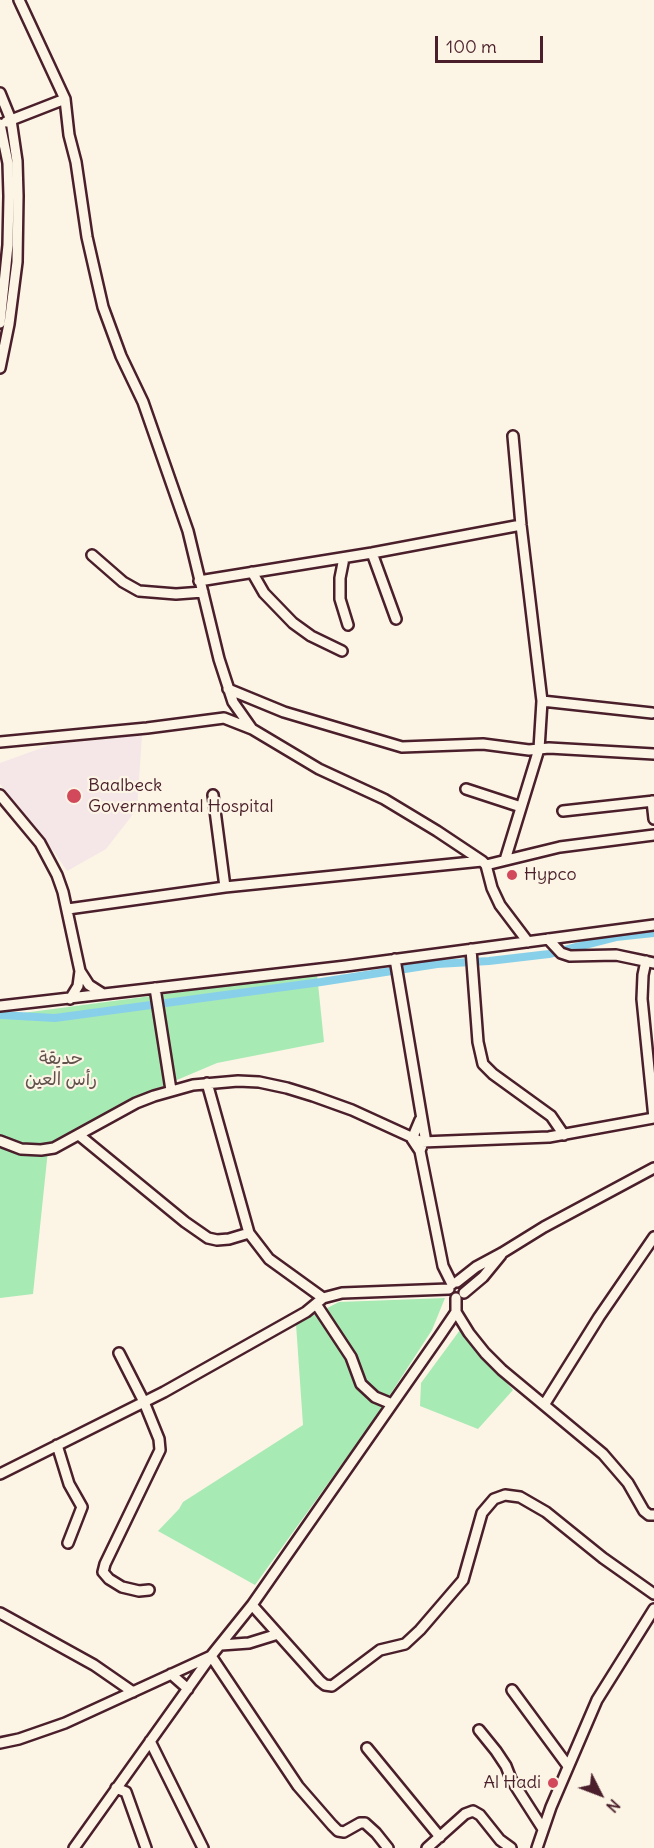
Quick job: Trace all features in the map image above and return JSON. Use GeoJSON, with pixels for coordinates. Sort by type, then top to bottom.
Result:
{"type":"FeatureCollection","features":[{"type":"Feature","properties":{"kind":"street"},"geometry":{"type":"LineString","coordinates":[[19,0],[65,99],[87,237],[103,307],[121,356],[143,402],[188,531],[228,689],[233,702],[252,729]]}},
{"type":"Feature","properties":{"kind":"street"},"geometry":{"type":"LineString","coordinates":[[0,93],[11,120],[17,161],[18,245],[9,324],[0,368]]}},
{"type":"Feature","properties":{"kind":"street"},"geometry":{"type":"LineString","coordinates":[[0,323],[8,245],[9,196],[8,163],[0,124],[65,99]]}},
{"type":"Feature","properties":{"kind":"street"},"geometry":{"type":"LineString","coordinates":[[505,860],[538,748],[542,701],[513,436]]}},
{"type":"Feature","properties":{"kind":"street"},"geometry":{"type":"LineString","coordinates":[[200,581],[344,558],[521,525]]}},
{"type":"Feature","properties":{"kind":"street"},"geometry":{"type":"LineString","coordinates":[[372,553],[396,618]]}},
{"type":"Feature","properties":{"kind":"street"},"geometry":{"type":"LineString","coordinates":[[92,555],[123,582],[139,591],[176,594],[203,592]]}},
{"type":"Feature","properties":{"kind":"street"},"geometry":{"type":"LineString","coordinates":[[344,558],[340,578],[340,599],[348,625]]}},
{"type":"Feature","properties":{"kind":"street"},"geometry":{"type":"LineString","coordinates":[[252,572],[264,593],[293,623],[311,636],[342,651]]}},
{"type":"Feature","properties":{"kind":"street"},"geometry":{"type":"LineString","coordinates":[[228,689],[285,712],[402,747],[474,744],[524,749],[654,754]]}},
{"type":"Feature","properties":{"kind":"street"},"geometry":{"type":"LineString","coordinates":[[542,701],[652,713]]}},
{"type":"Feature","properties":{"kind":"street"},"geometry":{"type":"LineString","coordinates":[[224,718],[233,702]]}},
{"type":"Feature","properties":{"kind":"street"},"geometry":{"type":"LineString","coordinates":[[0,742],[224,718],[252,729],[295,757],[368,791],[437,831],[484,863],[500,905],[528,942]]}},
{"type":"Feature","properties":{"kind":"street"},"geometry":{"type":"LineString","coordinates":[[466,789],[521,807]]}},
{"type":"Feature","properties":{"kind":"street"},"geometry":{"type":"LineString","coordinates":[[0,795],[29,829],[57,875],[68,909],[80,972],[78,986],[70,999]]}},
{"type":"Feature","properties":{"kind":"street"},"geometry":{"type":"LineString","coordinates":[[213,795],[225,887]]}},
{"type":"Feature","properties":{"kind":"street"},"geometry":{"type":"LineString","coordinates":[[563,811],[653,801],[654,819]]}},
{"type":"Feature","properties":{"kind":"street"},"geometry":{"type":"LineString","coordinates":[[68,909],[225,887],[484,863],[560,847],[654,835]]}},
{"type":"Feature","properties":{"kind":"street"},"geometry":{"type":"LineString","coordinates":[[0,1006],[103,994],[156,992],[396,964],[472,959],[528,942],[654,925]]}},
{"type":"Feature","properties":{"kind":"street"},"geometry":{"type":"LineString","coordinates":[[0,1142],[21,1149],[54,1148],[136,1103],[171,1090],[207,1083],[259,1082],[287,1088],[352,1110],[425,1143],[549,1137],[654,1118],[642,999],[643,975],[650,962],[616,955],[570,956],[561,953],[548,939]]}},
{"type":"Feature","properties":{"kind":"street"},"geometry":{"type":"LineString","coordinates":[[472,959],[478,1042],[483,1064],[493,1074],[551,1116],[564,1135]]}},
{"type":"Feature","properties":{"kind":"street"},"geometry":{"type":"LineString","coordinates":[[396,964],[443,1266],[452,1285],[450,1295],[460,1296],[483,1277],[502,1253]]}},
{"type":"Feature","properties":{"kind":"street"},"geometry":{"type":"LineString","coordinates":[[80,972],[89,985],[103,994]]}},
{"type":"Feature","properties":{"kind":"street"},"geometry":{"type":"LineString","coordinates":[[156,992],[171,1090]]}},
{"type":"Feature","properties":{"kind":"street"},"geometry":{"type":"LineString","coordinates":[[207,1083],[249,1233],[269,1259],[319,1301],[351,1357],[361,1384],[375,1397],[392,1404]]}},
{"type":"Feature","properties":{"kind":"street"},"geometry":{"type":"LineString","coordinates":[[549,1137],[551,1116]]}},
{"type":"Feature","properties":{"kind":"street"},"geometry":{"type":"LineString","coordinates":[[410,1135],[420,1120]]}},
{"type":"Feature","properties":{"kind":"street"},"geometry":{"type":"LineString","coordinates":[[79,1135],[185,1222],[208,1238],[229,1239],[249,1233]]}},
{"type":"Feature","properties":{"kind":"street"},"geometry":{"type":"LineString","coordinates":[[410,1135],[425,1143]]}},
{"type":"Feature","properties":{"kind":"street"},"geometry":{"type":"LineString","coordinates":[[452,1285],[476,1267],[569,1212],[654,1168]]}},
{"type":"Feature","properties":{"kind":"street"},"geometry":{"type":"LineString","coordinates":[[544,1405],[599,1317],[654,1237]]}},
{"type":"Feature","properties":{"kind":"street"},"geometry":{"type":"LineString","coordinates":[[0,1473],[144,1402],[296,1318],[319,1301],[342,1293],[463,1285],[456,1312],[252,1605],[211,1656],[74,1848]]}},
{"type":"Feature","properties":{"kind":"street"},"geometry":{"type":"LineString","coordinates":[[456,1312],[477,1344],[502,1370],[591,1442],[614,1464],[644,1511],[654,1515]]}},
{"type":"Feature","properties":{"kind":"street"},"geometry":{"type":"LineString","coordinates":[[119,1353],[144,1402],[159,1439],[160,1450],[105,1564],[104,1572],[109,1579],[122,1587],[130,1590],[149,1590]]}},
{"type":"Feature","properties":{"kind":"street"},"geometry":{"type":"LineString","coordinates":[[57,1445],[67,1478],[82,1507],[68,1543]]}},
{"type":"Feature","properties":{"kind":"street"},"geometry":{"type":"LineString","coordinates":[[252,1605],[320,1682],[328,1686],[334,1684],[380,1650],[405,1644],[420,1630],[463,1580],[482,1513],[494,1499],[505,1495],[520,1497],[546,1512],[603,1558],[654,1594]]}},
{"type":"Feature","properties":{"kind":"street"},"geometry":{"type":"LineString","coordinates":[[537,1848],[568,1766],[605,1685],[654,1609]]}},
{"type":"Feature","properties":{"kind":"street"},"geometry":{"type":"LineString","coordinates":[[0,1613],[94,1665],[133,1692]]}},
{"type":"Feature","properties":{"kind":"street"},"geometry":{"type":"LineString","coordinates":[[221,1645],[249,1643],[278,1634]]}},
{"type":"Feature","properties":{"kind":"street"},"geometry":{"type":"LineString","coordinates":[[0,1743],[20,1739],[65,1723],[211,1656]]}},
{"type":"Feature","properties":{"kind":"street"},"geometry":{"type":"LineString","coordinates":[[211,1656],[298,1786],[332,1826],[344,1832],[360,1823],[365,1823],[388,1848]]}},
{"type":"Feature","properties":{"kind":"street"},"geometry":{"type":"LineString","coordinates":[[171,1674],[188,1689]]}},
{"type":"Feature","properties":{"kind":"street"},"geometry":{"type":"LineString","coordinates":[[512,1690],[568,1766]]}},
{"type":"Feature","properties":{"kind":"street"},"geometry":{"type":"LineString","coordinates":[[479,1730],[506,1766],[511,1779],[543,1829]]}},
{"type":"Feature","properties":{"kind":"street"},"geometry":{"type":"LineString","coordinates":[[150,1741],[203,1848]]}},
{"type":"Feature","properties":{"kind":"street"},"geometry":{"type":"LineString","coordinates":[[367,1748],[440,1837]]}},
{"type":"Feature","properties":{"kind":"street"},"geometry":{"type":"LineString","coordinates":[[116,1788],[126,1792],[146,1848]]}},
{"type":"Feature","properties":{"kind":"street"},"geometry":{"type":"LineString","coordinates":[[427,1848],[465,1814],[473,1811],[480,1815],[500,1840],[511,1848]]}},
{"type":"Feature","properties":{"kind":"shaded area","name":"Baalbeck Governmental Hospital"},"geometry":{"type":"Polygon","coordinates":[[[142,735],[137,809],[106,849],[67,871],[0,784],[0,763],[50,745],[142,735]]]}},
{"type":"Feature","properties":{"kind":"green space","name":"حديقة رأس العين"},"geometry":{"type":"Polygon","coordinates":[[[317,974],[324,1042],[217,1063],[125,1102],[48,1150],[33,1294],[0,1298],[0,1016],[317,974]]]}},
{"type":"Feature","properties":{"kind":"green space"},"geometry":{"type":"Polygon","coordinates":[[[445,1298],[432,1330],[375,1418],[255,1585],[158,1531],[183,1502],[303,1425],[296,1324],[339,1302],[445,1298]]]}},
{"type":"Feature","properties":{"kind":"green space"},"geometry":{"type":"Polygon","coordinates":[[[460,1330],[513,1390],[478,1429],[420,1406],[421,1383],[460,1330]]]}},
{"type":"Feature","properties":{"kind":"waterway"},"geometry":{"type":"LineString","coordinates":[[0,1015],[55,1018],[437,964],[549,954],[616,937],[654,933]]}},
{"type":"Feature","properties":{"kind":"place","name":"Baalbeck Governmental Hospital"},"geometry":{"type":"Point","coordinates":[74,796]}},
{"type":"Feature","properties":{"kind":"place","name":"Hypco"},"geometry":{"type":"Point","coordinates":[512,875]}},
{"type":"Feature","properties":{"kind":"place","name":"Al Hadi"},"geometry":{"type":"Point","coordinates":[553,1783]}}]}
